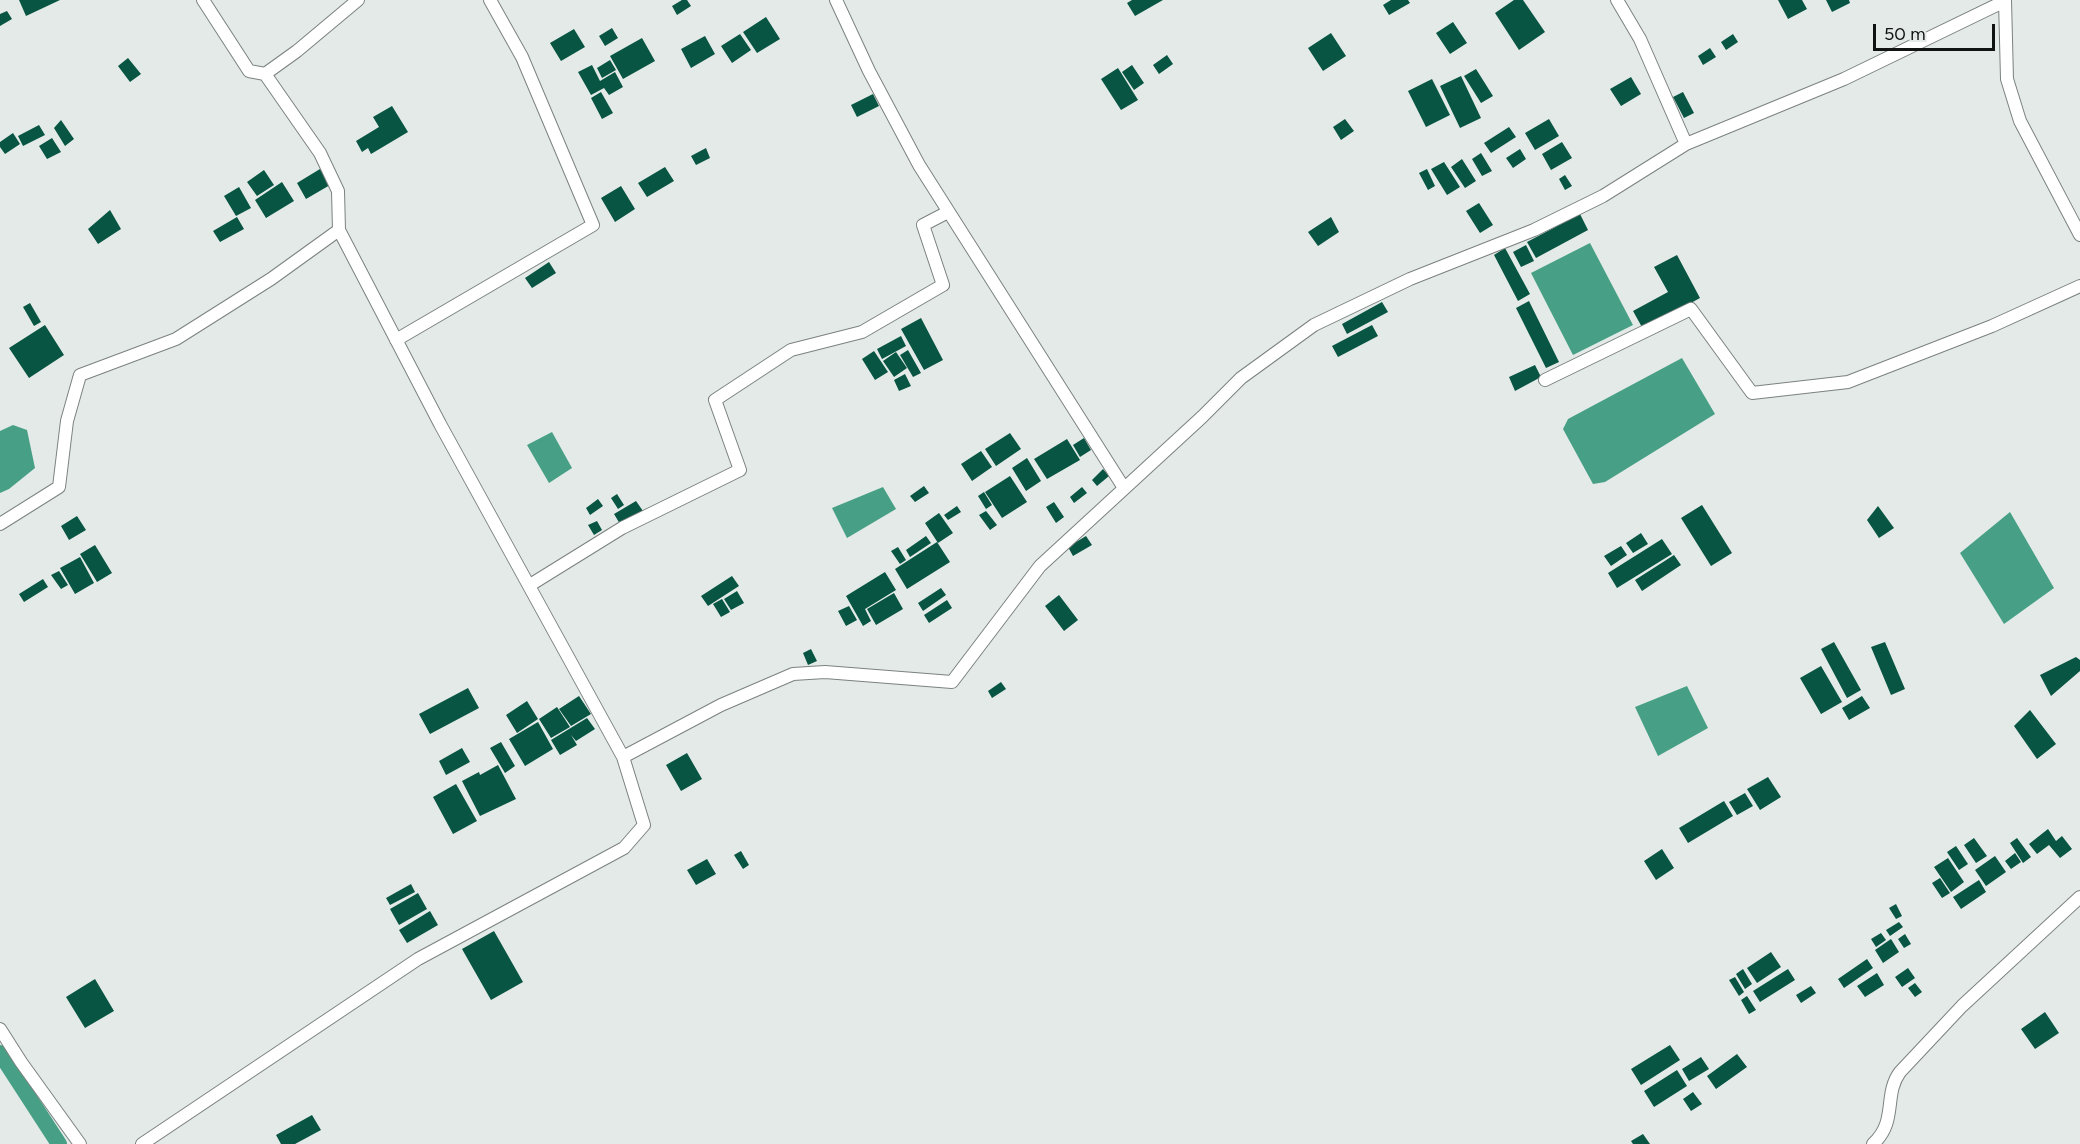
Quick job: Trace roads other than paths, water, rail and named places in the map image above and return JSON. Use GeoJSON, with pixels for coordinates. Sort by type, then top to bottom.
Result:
{"type":"FeatureCollection","features":[{"type":"Feature","properties":{"kind":"street"},"geometry":{"type":"LineString","coordinates":[[142,1144],[418,959],[624,848],[644,825],[623,758],[396,340],[339,230],[338,191],[320,153],[265,74],[249,71],[203,0]]}},
{"type":"Feature","properties":{"kind":"street"},"geometry":{"type":"LineString","coordinates":[[265,74],[297,51],[358,0]]}},
{"type":"Feature","properties":{"kind":"street"},"geometry":{"type":"LineString","coordinates":[[396,340],[593,225],[522,57],[490,0]]}},
{"type":"Feature","properties":{"kind":"street"},"geometry":{"type":"LineString","coordinates":[[836,0],[869,71],[920,165],[1124,488]]}},
{"type":"Feature","properties":{"kind":"street"},"geometry":{"type":"LineString","coordinates":[[1617,0],[1640,39],[1686,144]]}},
{"type":"Feature","properties":{"kind":"street"},"geometry":{"type":"LineString","coordinates":[[623,758],[721,705],[793,674],[825,672],[952,682],[1040,567],[1241,378],[1314,325],[1410,279],[1534,230],[1603,196],[1686,144],[1844,79],[2005,1],[2007,79],[2020,121],[2080,235]]}},
{"type":"Feature","properties":{"kind":"street"},"geometry":{"type":"LineString","coordinates":[[530,585],[622,528],[740,470],[715,400],[791,350],[862,332],[943,285],[923,225],[948,212]]}},
{"type":"Feature","properties":{"kind":"street"},"geometry":{"type":"LineString","coordinates":[[0,524],[59,487],[67,421],[80,375],[176,339],[272,279],[339,230]]}},
{"type":"Feature","properties":{"kind":"street"},"geometry":{"type":"LineString","coordinates":[[1545,380],[1691,309],[1752,393],[1848,382],[1992,326],[2080,286]]}},
{"type":"Feature","properties":{"kind":"street"},"geometry":{"type":"LineString","coordinates":[[1873,1144],[1885,1132],[1893,1081],[1900,1072],[1962,1006],[2080,897]]}},
{"type":"Feature","properties":{"kind":"street"},"geometry":{"type":"LineString","coordinates":[[0,1029],[80,1144]]}},
{"type":"Feature","properties":{"kind":"waterway"},"geometry":{"type":"LineString","coordinates":[[0,1053],[59,1144]]}}]}
